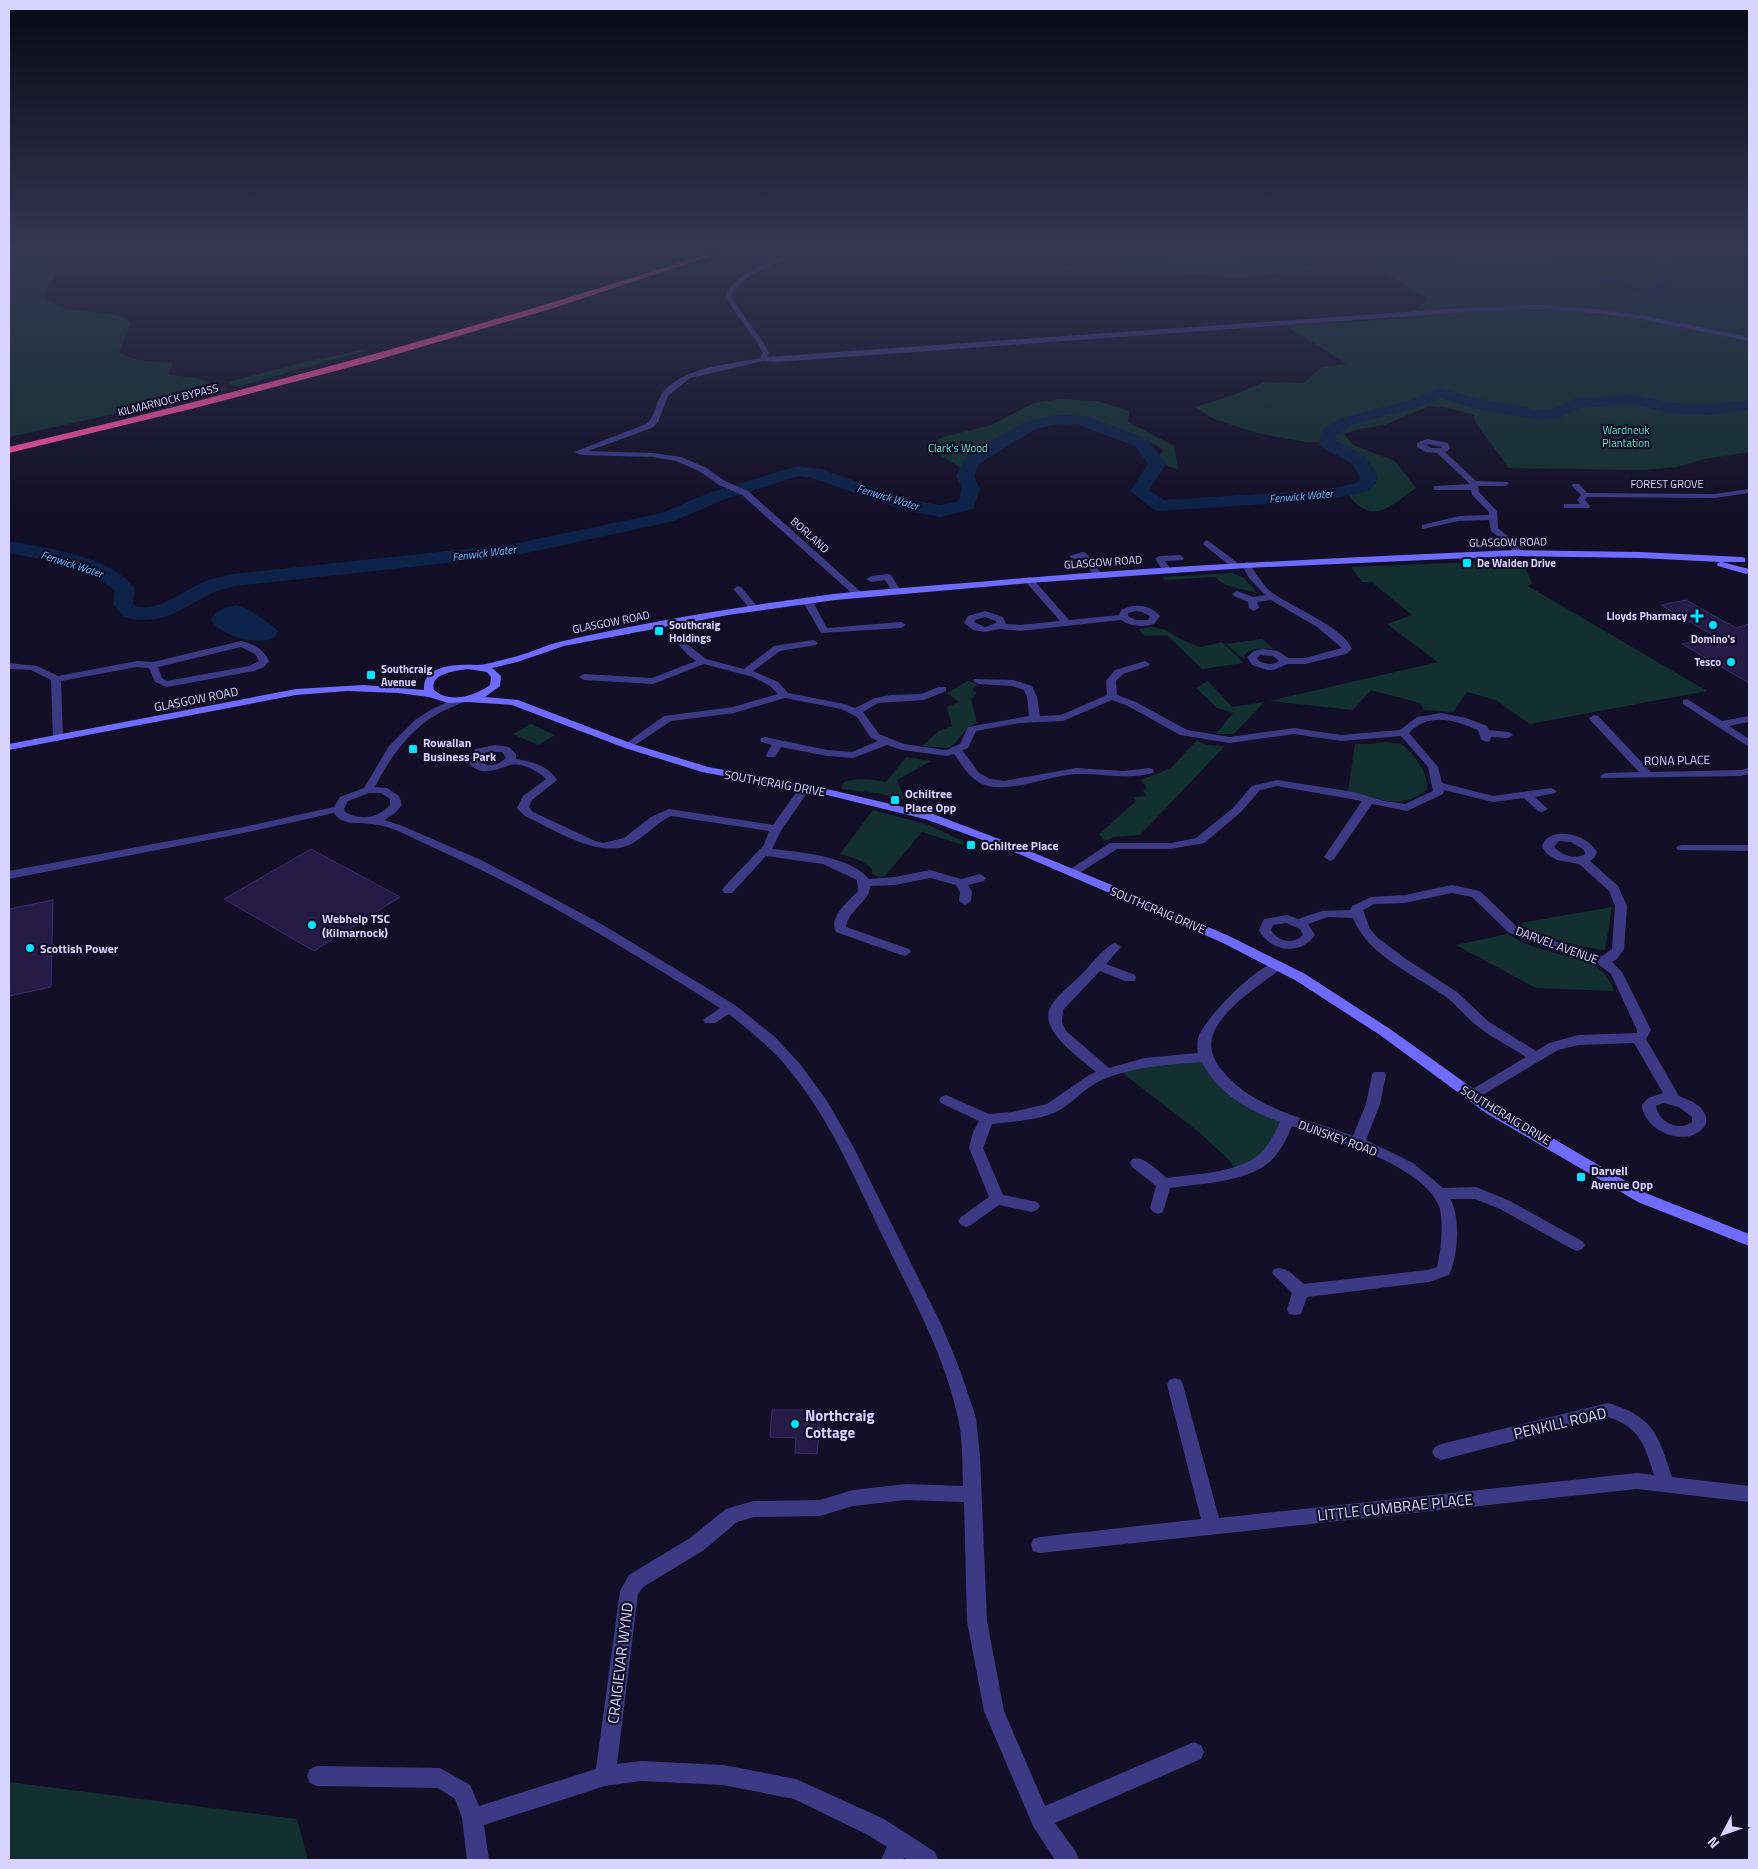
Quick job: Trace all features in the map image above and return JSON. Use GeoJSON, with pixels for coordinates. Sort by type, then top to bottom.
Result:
{"type":"FeatureCollection","features":[{"type":"Feature","properties":{"kind":"highway","name":"KILMARNOCK BYPASS"},"geometry":{"type":"LineString","coordinates":[[9,444],[214,396],[444,334]]}},
{"type":"Feature","properties":{"kind":"highway","name":"KILMARNOCK BYPASS"},"geometry":{"type":"LineString","coordinates":[[9,450],[251,392],[458,334]]}},
{"type":"Feature","properties":{"kind":"main road","name":"GLASGOW ROAD"},"geometry":{"type":"LineString","coordinates":[[388,688],[431,678],[441,672],[454,668],[481,667],[514,660],[562,644],[754,608],[807,600],[896,591],[1241,565],[1519,553],[1640,555],[1701,559],[1746,558]]}},
{"type":"Feature","properties":{"kind":"main road"},"geometry":{"type":"LineString","coordinates":[[1746,558],[1741,563],[1748,572]]}},
{"type":"Feature","properties":{"kind":"main road","name":"GLASGOW ROAD"},"geometry":{"type":"LineString","coordinates":[[1701,559],[1748,572]]}},
{"type":"Feature","properties":{"kind":"main road","name":"GLASGOW ROAD"},"geometry":{"type":"LineString","coordinates":[[9,747],[296,692],[329,688],[388,688],[464,699],[482,695],[514,660]]}},
{"type":"Feature","properties":{"kind":"main road","name":"SOUTHCRAIG DRIVE"},"geometry":{"type":"LineString","coordinates":[[481,667],[490,670],[496,681],[514,702]]}},
{"type":"Feature","properties":{"kind":"main road"},"geometry":{"type":"LineString","coordinates":[[431,678],[428,690],[435,695]]}},
{"type":"Feature","properties":{"kind":"main road","name":"SOUTHCRAIG DRIVE"},"geometry":{"type":"LineString","coordinates":[[464,699],[514,702],[629,746],[706,770],[880,803],[929,816],[1073,873],[1227,940],[1277,965],[1323,991],[1385,1032],[1491,1109],[1643,1198],[1749,1240]]}},
{"type":"Feature","properties":{"kind":"street"},"geometry":{"type":"LineString","coordinates":[[755,334],[763,345],[766,353],[763,359],[776,360],[1131,334]]}},
{"type":"Feature","properties":{"kind":"street"},"geometry":{"type":"LineString","coordinates":[[1725,334],[1749,339]]}},
{"type":"Feature","properties":{"kind":"street","name":"BORLAND"},"geometry":{"type":"LineString","coordinates":[[763,359],[688,376],[665,395],[652,424],[578,452],[653,455],[678,460],[702,469],[722,483],[745,493],[859,595]]}},
{"type":"Feature","properties":{"kind":"street"},"geometry":{"type":"LineString","coordinates":[[1439,451],[1474,485],[1475,493],[1492,511],[1494,529],[1513,545],[1519,553]]}},
{"type":"Feature","properties":{"kind":"street"},"geometry":{"type":"LineString","coordinates":[[1437,488],[1504,484]]}},
{"type":"Feature","properties":{"kind":"street"},"geometry":{"type":"LineString","coordinates":[[1567,506],[1586,506],[1581,500],[1585,495],[1576,486]]}},
{"type":"Feature","properties":{"kind":"street"},"geometry":{"type":"LineString","coordinates":[[1704,488],[1715,496]]}},
{"type":"Feature","properties":{"kind":"street","name":"FOREST GROVE"},"geometry":{"type":"LineString","coordinates":[[1585,495],[1715,496],[1749,491]]}},
{"type":"Feature","properties":{"kind":"street"},"geometry":{"type":"LineString","coordinates":[[1424,527],[1466,517],[1493,518]]}},
{"type":"Feature","properties":{"kind":"street"},"geometry":{"type":"LineString","coordinates":[[1440,522],[1452,527]]}},
{"type":"Feature","properties":{"kind":"street"},"geometry":{"type":"LineString","coordinates":[[1207,543],[1241,565],[1271,597],[1317,623],[1346,646],[1347,649],[1305,661],[1284,661]]}},
{"type":"Feature","properties":{"kind":"street"},"geometry":{"type":"LineString","coordinates":[[1073,556],[1083,555],[1098,575]]}},
{"type":"Feature","properties":{"kind":"street"},"geometry":{"type":"LineString","coordinates":[[1167,570],[1159,559],[1180,558]]}},
{"type":"Feature","properties":{"kind":"street"},"geometry":{"type":"LineString","coordinates":[[871,579],[888,577],[896,591]]}},
{"type":"Feature","properties":{"kind":"street"},"geometry":{"type":"LineString","coordinates":[[1029,580],[1066,622]]}},
{"type":"Feature","properties":{"kind":"street"},"geometry":{"type":"LineString","coordinates":[[738,590],[754,608]]}},
{"type":"Feature","properties":{"kind":"street"},"geometry":{"type":"LineString","coordinates":[[1238,594],[1253,604],[1271,597]]}},
{"type":"Feature","properties":{"kind":"street"},"geometry":{"type":"LineString","coordinates":[[807,600],[824,631],[901,625]]}},
{"type":"Feature","properties":{"kind":"street"},"geometry":{"type":"LineString","coordinates":[[999,626],[1020,628],[1123,617]]}},
{"type":"Feature","properties":{"kind":"street"},"geometry":{"type":"LineString","coordinates":[[746,672],[777,648],[813,643]]}},
{"type":"Feature","properties":{"kind":"street"},"geometry":{"type":"LineString","coordinates":[[9,666],[27,665],[44,670],[56,678],[137,664],[153,665],[241,644],[249,645],[263,657],[264,661],[261,665],[251,668],[167,684],[161,683],[158,680],[153,665]]}},
{"type":"Feature","properties":{"kind":"street"},"geometry":{"type":"LineString","coordinates":[[683,644],[692,654],[703,661],[757,675],[774,684],[785,695]]}},
{"type":"Feature","properties":{"kind":"street"},"geometry":{"type":"LineString","coordinates":[[584,677],[653,682],[703,661]]}},
{"type":"Feature","properties":{"kind":"street"},"geometry":{"type":"LineString","coordinates":[[1118,661],[1130,669]]}},
{"type":"Feature","properties":{"kind":"street"},"geometry":{"type":"LineString","coordinates":[[1112,697],[1111,681],[1119,672],[1145,664]]}},
{"type":"Feature","properties":{"kind":"street"},"geometry":{"type":"LineString","coordinates":[[56,678],[58,738]]}},
{"type":"Feature","properties":{"kind":"street"},"geometry":{"type":"LineString","coordinates":[[978,680],[1012,683],[1028,688],[1035,719]]}},
{"type":"Feature","properties":{"kind":"street"},"geometry":{"type":"LineString","coordinates":[[855,712],[875,701],[891,698],[924,697],[942,689]]}},
{"type":"Feature","properties":{"kind":"street"},"geometry":{"type":"LineString","coordinates":[[429,714],[435,695]]}},
{"type":"Feature","properties":{"kind":"street"},"geometry":{"type":"LineString","coordinates":[[629,746],[668,718],[734,710],[785,695],[844,707],[861,715],[875,736],[902,747],[948,753],[964,746],[972,729],[995,723],[1063,718],[1112,697],[1132,704],[1184,733],[1230,740],[1294,731],[1341,738],[1403,733],[1416,720],[1435,715],[1462,718],[1483,728],[1486,736],[1508,735]]}},
{"type":"Feature","properties":{"kind":"street"},"geometry":{"type":"LineString","coordinates":[[368,790],[376,772],[411,728],[429,714],[464,699]]}},
{"type":"Feature","properties":{"kind":"street"},"geometry":{"type":"LineString","coordinates":[[1687,702],[1749,744]]}},
{"type":"Feature","properties":{"kind":"street"},"geometry":{"type":"LineString","coordinates":[[1594,718],[1648,775]]}},
{"type":"Feature","properties":{"kind":"street"},"geometry":{"type":"LineString","coordinates":[[1721,724],[1749,719]]}},
{"type":"Feature","properties":{"kind":"street"},"geometry":{"type":"LineString","coordinates":[[1073,873],[1114,846],[1172,846],[1200,841],[1238,810],[1256,788],[1278,783],[1354,795],[1382,804],[1407,808],[1439,792],[1433,767],[1414,743],[1403,733]]}},
{"type":"Feature","properties":{"kind":"street"},"geometry":{"type":"LineString","coordinates":[[765,740],[827,753],[853,755],[887,741]]}},
{"type":"Feature","properties":{"kind":"street"},"geometry":{"type":"LineString","coordinates":[[771,755],[778,743]]}},
{"type":"Feature","properties":{"kind":"street"},"geometry":{"type":"LineString","coordinates":[[956,749],[975,775],[987,782],[1004,784],[1076,771],[1124,774],[1149,771]]}},
{"type":"Feature","properties":{"kind":"street"},"geometry":{"type":"LineString","coordinates":[[509,762],[530,764],[548,772],[552,780],[527,798],[523,808],[529,814],[597,845],[603,846],[628,841],[655,819],[669,812],[776,829]]}},
{"type":"Feature","properties":{"kind":"street","name":"RONA PLACE"},"geometry":{"type":"LineString","coordinates":[[1605,776],[1741,773],[1749,771]]}},
{"type":"Feature","properties":{"kind":"street"},"geometry":{"type":"LineString","coordinates":[[1438,785],[1493,799],[1551,791]]}},
{"type":"Feature","properties":{"kind":"street"},"geometry":{"type":"LineString","coordinates":[[728,890],[769,846],[776,829],[804,789]]}},
{"type":"Feature","properties":{"kind":"street"},"geometry":{"type":"LineString","coordinates":[[9,875],[239,831],[338,809],[344,798],[368,790],[389,792],[396,801],[393,809],[372,820]]}},
{"type":"Feature","properties":{"kind":"street"},"geometry":{"type":"LineString","coordinates":[[1526,794],[1542,809]]}},
{"type":"Feature","properties":{"kind":"street"},"geometry":{"type":"LineString","coordinates":[[1330,857],[1369,800]]}},
{"type":"Feature","properties":{"kind":"street"},"geometry":{"type":"LineString","coordinates":[[338,809],[345,818],[372,820],[396,827],[477,863],[646,955],[730,1008],[770,1040],[795,1067],[822,1104],[846,1146],[934,1326],[952,1370],[967,1418],[977,1622],[994,1711],[1040,1820],[1068,1860]]}},
{"type":"Feature","properties":{"kind":"street"},"geometry":{"type":"LineString","coordinates":[[1682,848],[1749,848]]}},
{"type":"Feature","properties":{"kind":"street"},"geometry":{"type":"LineString","coordinates":[[763,852],[825,859],[848,868],[863,879],[864,891],[841,918],[840,929],[905,952]]}},
{"type":"Feature","properties":{"kind":"street"},"geometry":{"type":"LineString","coordinates":[[1582,860],[1614,888],[1621,906],[1618,949],[1613,956],[1603,961]]}},
{"type":"Feature","properties":{"kind":"street"},"geometry":{"type":"LineString","coordinates":[[863,883],[895,881],[930,874],[961,883],[980,878]]}},
{"type":"Feature","properties":{"kind":"street"},"geometry":{"type":"LineString","coordinates":[[961,883],[966,892],[965,901]]}},
{"type":"Feature","properties":{"kind":"street","name":"DARVEL AVENUE"},"geometry":{"type":"LineString","coordinates":[[1358,915],[1356,909],[1371,901],[1406,899],[1452,889],[1476,894],[1512,929],[1529,937],[1603,961],[1616,972],[1644,1030],[1643,1035],[1638,1038]]}},
{"type":"Feature","properties":{"kind":"street"},"geometry":{"type":"LineString","coordinates":[[1300,923],[1318,914],[1332,912],[1358,915],[1364,930],[1374,941],[1401,962],[1452,995],[1484,1025],[1535,1056]]}},
{"type":"Feature","properties":{"kind":"street"},"geometry":{"type":"LineString","coordinates":[[1106,1073],[1060,1033],[1055,1022],[1056,1009],[1115,947]]}},
{"type":"Feature","properties":{"kind":"street"},"geometry":{"type":"LineString","coordinates":[[1097,965],[1130,978]]}},
{"type":"Feature","properties":{"kind":"street"},"geometry":{"type":"LineString","coordinates":[[946,1100],[987,1119],[1012,1117],[1051,1108],[1094,1078],[1106,1073],[1144,1063],[1205,1057],[1205,1038],[1218,1014],[1277,965]]}},
{"type":"Feature","properties":{"kind":"street"},"geometry":{"type":"LineString","coordinates":[[710,1020],[730,1008]]}},
{"type":"Feature","properties":{"kind":"street"},"geometry":{"type":"LineString","coordinates":[[1471,1096],[1554,1046],[1579,1040],[1638,1038],[1673,1099]]}},
{"type":"Feature","properties":{"kind":"street","name":"DUNSKEY ROAD"},"geometry":{"type":"LineString","coordinates":[[1205,1057],[1216,1075],[1239,1096],[1250,1103],[1288,1119],[1358,1142],[1410,1170],[1428,1182],[1440,1194]]}},
{"type":"Feature","properties":{"kind":"street"},"geometry":{"type":"LineString","coordinates":[[1358,1142],[1373,1104],[1379,1075]]}},
{"type":"Feature","properties":{"kind":"street"},"geometry":{"type":"LineString","coordinates":[[987,1119],[980,1132],[976,1148],[997,1199]]}},
{"type":"Feature","properties":{"kind":"street"},"geometry":{"type":"LineString","coordinates":[[1137,1163],[1164,1184],[1245,1168],[1260,1162],[1269,1154],[1288,1119]]}},
{"type":"Feature","properties":{"kind":"street"},"geometry":{"type":"LineString","coordinates":[[1158,1208],[1164,1184]]}},
{"type":"Feature","properties":{"kind":"street"},"geometry":{"type":"LineString","coordinates":[[1280,1273],[1301,1291],[1429,1276],[1443,1272],[1448,1262],[1449,1242],[1447,1206],[1440,1194],[1476,1193],[1505,1205],[1577,1245]]}},
{"type":"Feature","properties":{"kind":"street"},"geometry":{"type":"LineString","coordinates":[[966,1221],[997,1199],[1032,1206]]}},
{"type":"Feature","properties":{"kind":"street"},"geometry":{"type":"LineString","coordinates":[[1296,1309],[1301,1291]]}},
{"type":"Feature","properties":{"kind":"street"},"geometry":{"type":"LineString","coordinates":[[1175,1385],[1212,1527]]}},
{"type":"Feature","properties":{"kind":"street","name":"PENKILL ROAD"},"geometry":{"type":"LineString","coordinates":[[1441,1452],[1608,1410],[1624,1413],[1647,1431],[1666,1484]]}},
{"type":"Feature","properties":{"kind":"street","name":"LITTLE CUMBRAE PLACE"},"geometry":{"type":"LineString","coordinates":[[1040,1545],[1637,1481],[1749,1494]]}},
{"type":"Feature","properties":{"kind":"street","name":"CRAIGIEVAR WYND"},"geometry":{"type":"LineString","coordinates":[[605,1776],[629,1591],[636,1581],[696,1544],[732,1515],[754,1509],[820,1508],[853,1498],[906,1492],[972,1494]]}},
{"type":"Feature","properties":{"kind":"street"},"geometry":{"type":"LineString","coordinates":[[1040,1820],[1194,1752]]}},
{"type":"Feature","properties":{"kind":"street"},"geometry":{"type":"LineString","coordinates":[[473,1818],[605,1776],[641,1771],[722,1775],[796,1789],[876,1827],[896,1852],[927,1860]]}},
{"type":"Feature","properties":{"kind":"street"},"geometry":{"type":"LineString","coordinates":[[317,1776],[440,1778],[463,1792],[473,1818],[478,1860]]}},
{"type":"Feature","properties":{"kind":"green space"},"geometry":{"type":"Polygon","coordinates":[[[9,334],[126,334],[119,352],[124,355],[137,359],[171,363],[172,367],[168,372],[170,375],[197,378],[227,389],[9,437],[9,334]]]}},
{"type":"Feature","properties":{"kind":"green space","name":"Wardneuk Plantation"},"geometry":{"type":"Polygon","coordinates":[[[1299,334],[1749,334],[1749,452],[1705,459],[1677,467],[1644,470],[1509,468],[1475,422],[1474,415],[1449,408],[1429,406],[1385,425],[1359,429],[1344,434],[1353,445],[1395,461],[1416,488],[1390,506],[1374,511],[1366,510],[1357,505],[1348,495],[1357,493],[1376,483],[1372,467],[1363,456],[1335,442],[1306,442],[1257,433],[1214,419],[1195,407],[1228,397],[1265,382],[1304,383],[1322,367],[1347,364],[1299,334]]]}},
{"type":"Feature","properties":{"kind":"green space"},"geometry":{"type":"Polygon","coordinates":[[[362,350],[365,351],[236,387],[228,382],[305,362],[362,350]]]}},
{"type":"Feature","properties":{"kind":"green space","name":"Clark's Wood"},"geometry":{"type":"Polygon","coordinates":[[[1060,399],[1097,401],[1129,411],[1128,422],[1174,446],[1178,469],[1169,467],[1158,458],[1163,450],[1142,437],[1111,429],[1107,424],[1068,415],[1033,422],[1011,431],[993,445],[969,457],[961,468],[926,447],[943,437],[991,425],[1034,403],[1060,399]]]}},
{"type":"Feature","properties":{"kind":"green space"},"geometry":{"type":"Polygon","coordinates":[[[1522,560],[1532,583],[1528,586],[1707,691],[1530,724],[1496,700],[1467,692],[1453,712],[1424,710],[1420,703],[1371,690],[1353,710],[1269,701],[1438,662],[1387,624],[1412,615],[1372,582],[1362,582],[1351,567],[1522,560]]]}},
{"type":"Feature","properties":{"kind":"green space"},"geometry":{"type":"Polygon","coordinates":[[[1232,573],[1244,578],[1258,594],[1230,586],[1215,577],[1165,580],[1162,577],[1232,573]]]}},
{"type":"Feature","properties":{"kind":"green space"},"geometry":{"type":"Polygon","coordinates":[[[1152,627],[1166,630],[1182,640],[1200,647],[1222,642],[1244,663],[1202,669],[1167,635],[1145,636],[1138,629],[1152,627]]]}},
{"type":"Feature","properties":{"kind":"green space"},"geometry":{"type":"Polygon","coordinates":[[[1262,639],[1274,649],[1258,649],[1247,652],[1244,655],[1245,660],[1226,644],[1262,639]]]}},
{"type":"Feature","properties":{"kind":"green space"},"geometry":{"type":"Polygon","coordinates":[[[968,681],[977,684],[972,690],[977,693],[971,699],[977,723],[948,748],[922,746],[939,731],[952,726],[947,707],[959,702],[947,693],[968,681]]]}},
{"type":"Feature","properties":{"kind":"green space"},"geometry":{"type":"Polygon","coordinates":[[[1208,681],[1232,707],[1264,702],[1234,734],[1216,734],[1233,713],[1217,708],[1196,688],[1208,681]]]}},
{"type":"Feature","properties":{"kind":"green space"},"geometry":{"type":"Polygon","coordinates":[[[531,724],[555,735],[538,745],[513,734],[531,724]]]}},
{"type":"Feature","properties":{"kind":"green space"},"geometry":{"type":"Polygon","coordinates":[[[1197,740],[1207,745],[1225,746],[1140,835],[1113,837],[1105,841],[1099,834],[1136,801],[1133,797],[1146,796],[1143,790],[1147,789],[1141,780],[1171,768],[1197,740]]]}},
{"type":"Feature","properties":{"kind":"green space"},"geometry":{"type":"Polygon","coordinates":[[[1386,742],[1402,744],[1423,770],[1427,789],[1418,796],[1399,802],[1379,800],[1348,791],[1355,744],[1386,742]]]}},
{"type":"Feature","properties":{"kind":"green space"},"geometry":{"type":"Polygon","coordinates":[[[906,757],[931,761],[897,780],[905,800],[877,793],[841,789],[844,782],[854,780],[886,782],[906,757]]]}},
{"type":"Feature","properties":{"kind":"green space"},"geometry":{"type":"Polygon","coordinates":[[[873,810],[929,825],[965,842],[963,845],[922,832],[885,876],[879,877],[872,874],[872,869],[865,863],[840,854],[873,810]]]}},
{"type":"Feature","properties":{"kind":"green space"},"geometry":{"type":"Polygon","coordinates":[[[1612,907],[1605,950],[1547,937],[1526,928],[1521,923],[1612,907]]]}},
{"type":"Feature","properties":{"kind":"green space"},"geometry":{"type":"Polygon","coordinates":[[[1507,934],[1538,948],[1575,958],[1595,966],[1603,972],[1614,991],[1536,988],[1456,945],[1507,934]]]}},
{"type":"Feature","properties":{"kind":"green space"},"geometry":{"type":"Polygon","coordinates":[[[1204,1058],[1215,1077],[1286,1120],[1257,1161],[1234,1168],[1230,1161],[1200,1133],[1120,1071],[1204,1058]]]}},
{"type":"Feature","properties":{"kind":"green space"},"geometry":{"type":"Polygon","coordinates":[[[9,1782],[297,1819],[308,1860],[9,1860],[9,1782]]]}},
{"type":"Feature","properties":{"kind":"water"},"geometry":{"type":"Polygon","coordinates":[[[236,605],[252,612],[274,627],[278,631],[275,637],[260,641],[241,638],[223,631],[211,620],[218,611],[236,605]]]}},
{"type":"Feature","properties":{"kind":"building","name":"Tesco"},"geometry":{"type":"Polygon","coordinates":[[[1686,600],[1736,628],[1749,624],[1749,683],[1682,644],[1714,636],[1661,605],[1686,600]]]}},
{"type":"Feature","properties":{"kind":"building","name":"Webhelp TSC (Kilmarnock)"},"geometry":{"type":"Polygon","coordinates":[[[311,849],[400,897],[314,951],[224,899],[311,849]]]}},
{"type":"Feature","properties":{"kind":"building","name":"Scottish Power"},"geometry":{"type":"Polygon","coordinates":[[[53,900],[51,987],[9,996],[9,909],[53,900]]]}},
{"type":"Feature","properties":{"kind":"building","name":"Northcraig Cottage"},"geometry":{"type":"Polygon","coordinates":[[[772,1410],[821,1410],[817,1454],[795,1453],[796,1438],[770,1437],[772,1410]]]}},
{"type":"Feature","properties":{"kind":"waterway","name":"Fenwick Water"},"geometry":{"type":"LineString","coordinates":[[9,547],[71,560],[100,571],[125,589],[123,604],[131,613],[150,615],[176,606],[207,588],[233,580],[513,550],[667,517],[717,496],[798,471],[815,473],[904,505],[940,511],[967,505],[971,489],[965,476],[972,461],[1031,425],[1054,420],[1079,419],[1142,443],[1157,464],[1139,491],[1160,506],[1325,495],[1364,487],[1369,478],[1359,460],[1327,443],[1328,433],[1348,421],[1416,403],[1439,393],[1481,405],[1540,415],[1553,415],[1577,403],[1632,399],[1670,408],[1711,410],[1749,405]]}},
{"type":"Feature","properties":{"kind":"place","name":"De Walden Drive"},"geometry":{"type":"Point","coordinates":[1467,563]}},
{"type":"Feature","properties":{"kind":"place","name":"Lloyds Pharmacy"},"geometry":{"type":"Point","coordinates":[1697,616]}},
{"type":"Feature","properties":{"kind":"place","name":"Domino's"},"geometry":{"type":"Point","coordinates":[1713,625]}},
{"type":"Feature","properties":{"kind":"place","name":"Southcraig Holdings"},"geometry":{"type":"Point","coordinates":[659,631]}},
{"type":"Feature","properties":{"kind":"place","name":"Tesco"},"geometry":{"type":"Point","coordinates":[1731,662]}},
{"type":"Feature","properties":{"kind":"place","name":"Southcraig Avenue"},"geometry":{"type":"Point","coordinates":[371,675]}},
{"type":"Feature","properties":{"kind":"place","name":"Rowallan Business Park"},"geometry":{"type":"Point","coordinates":[413,749]}},
{"type":"Feature","properties":{"kind":"place","name":"Ochiltree Place Opp"},"geometry":{"type":"Point","coordinates":[895,800]}},
{"type":"Feature","properties":{"kind":"place","name":"Ochiltree Place"},"geometry":{"type":"Point","coordinates":[971,845]}},
{"type":"Feature","properties":{"kind":"place","name":"Webhelp TSC (Kilmarnock)"},"geometry":{"type":"Point","coordinates":[312,925]}},
{"type":"Feature","properties":{"kind":"place","name":"Scottish Power"},"geometry":{"type":"Point","coordinates":[30,948]}},
{"type":"Feature","properties":{"kind":"place","name":"Darvell Avenue Opp"},"geometry":{"type":"Point","coordinates":[1581,1177]}},
{"type":"Feature","properties":{"kind":"place","name":"Northcraig Cottage"},"geometry":{"type":"Point","coordinates":[795,1424]}}]}
